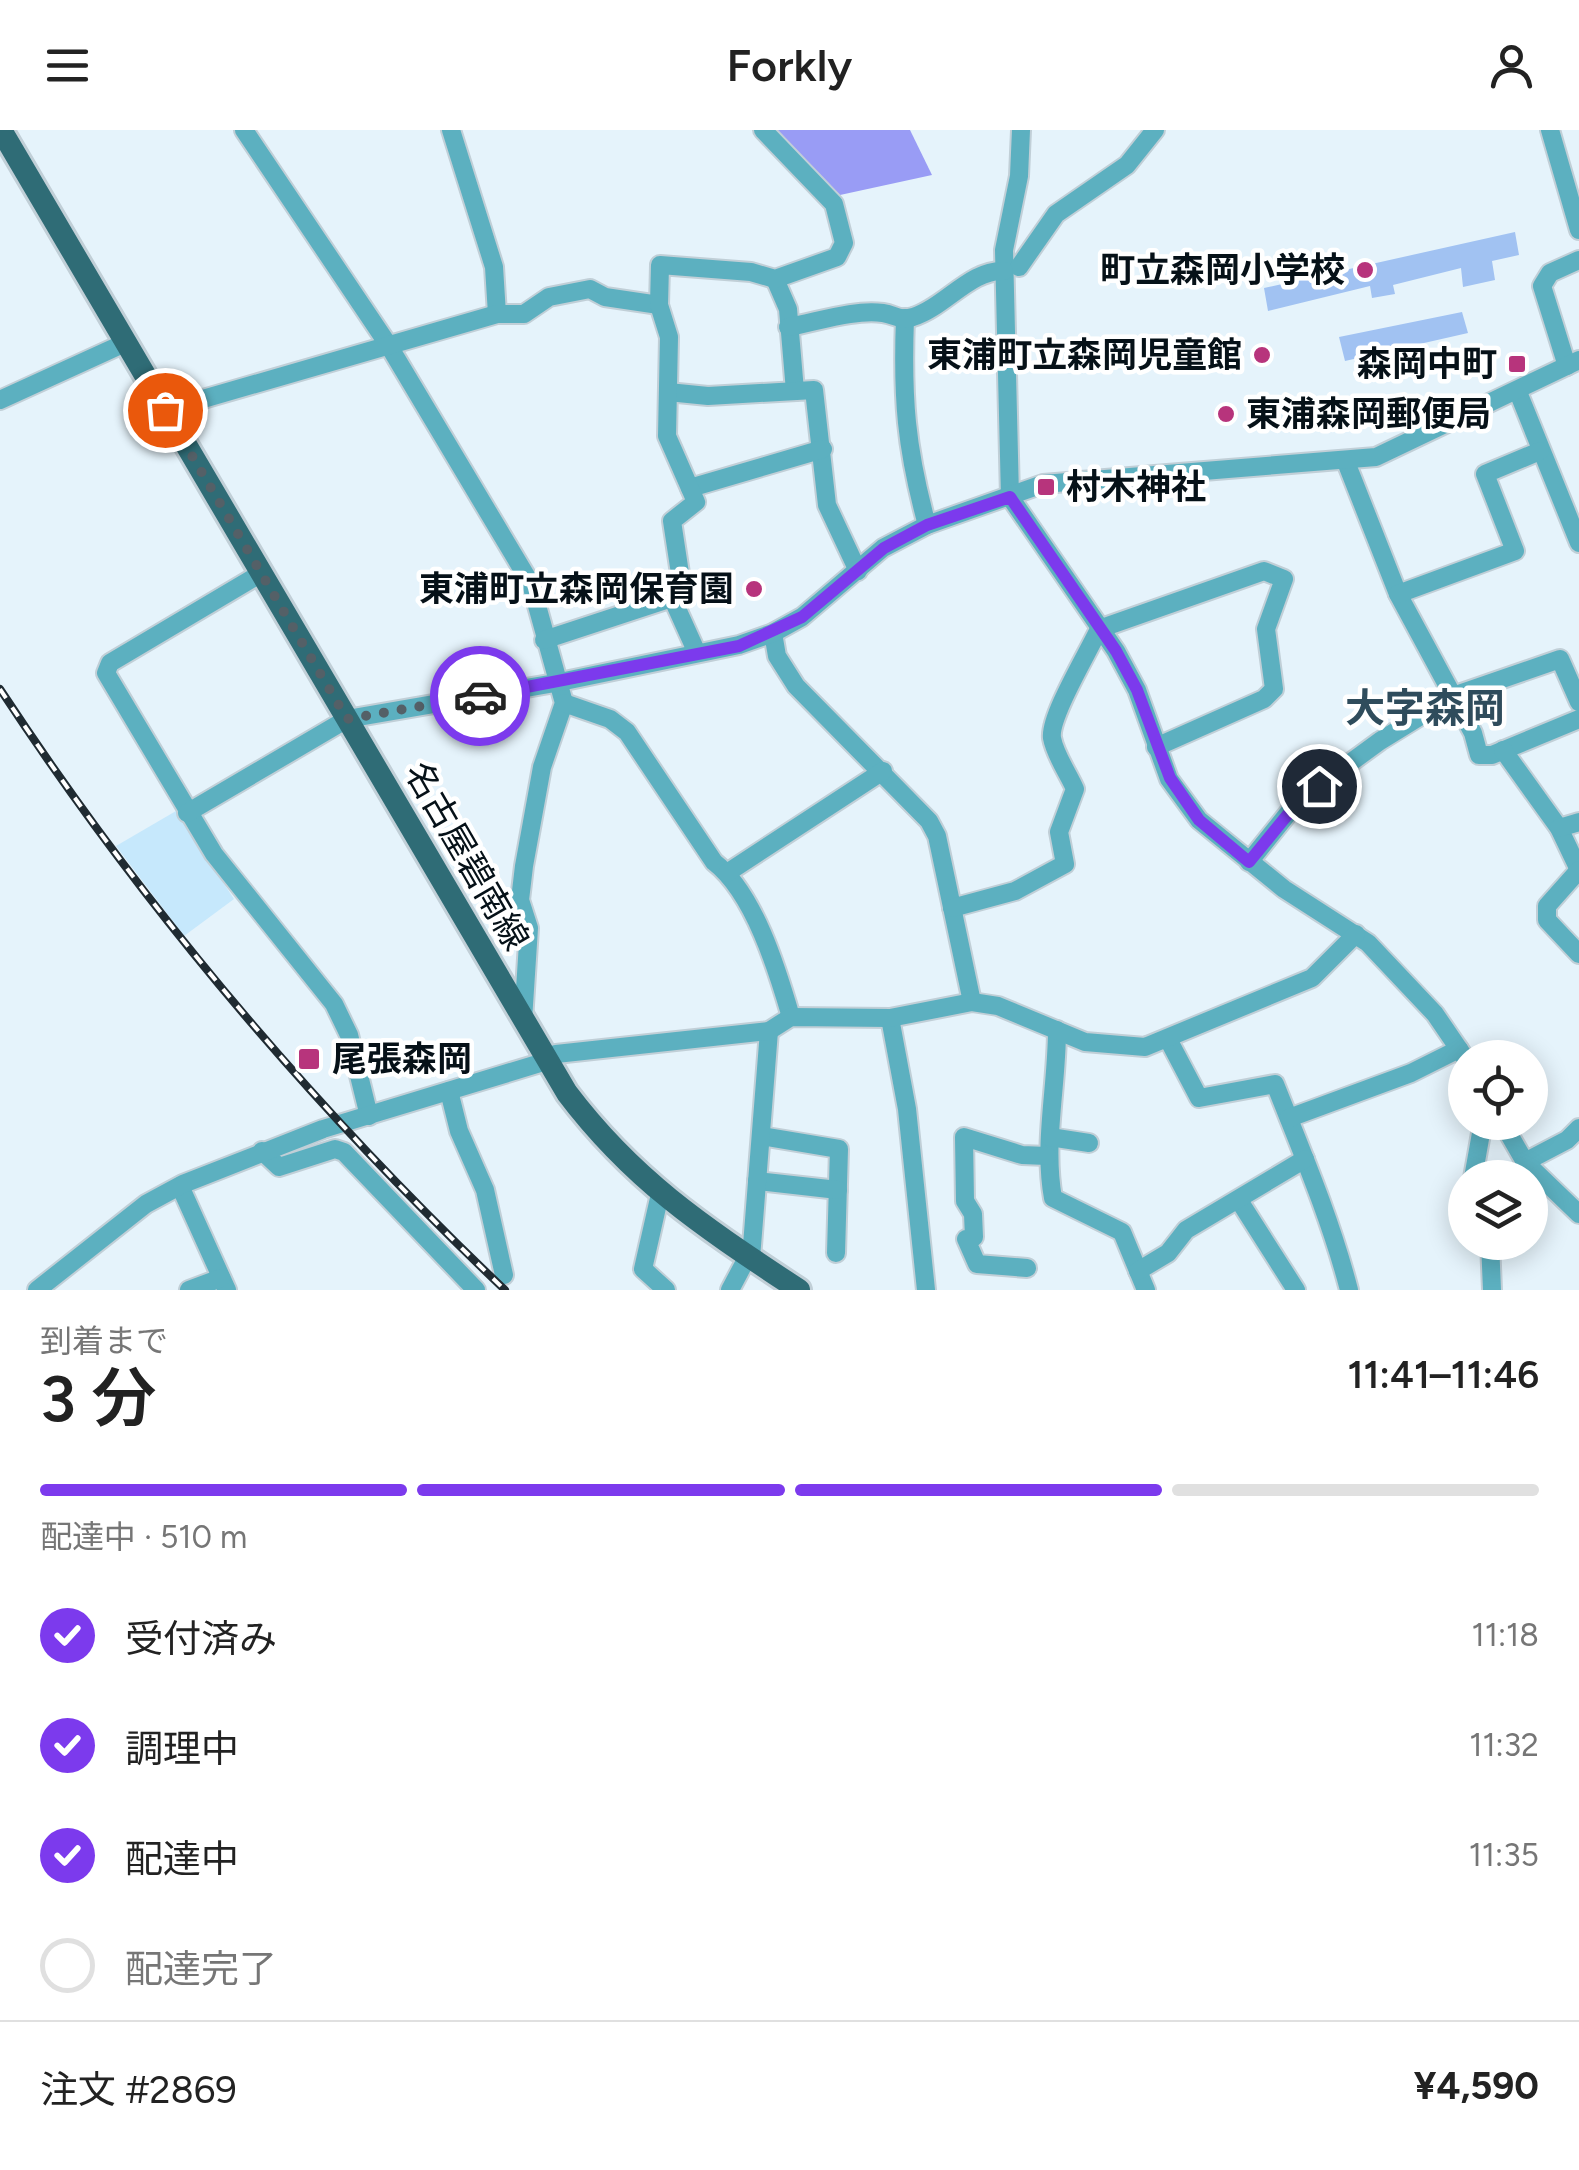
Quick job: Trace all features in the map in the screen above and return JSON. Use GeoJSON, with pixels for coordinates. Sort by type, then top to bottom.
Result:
{"type":"FeatureCollection","features":[{"type":"Feature","properties":{"kind":"main road","name":"名古屋碧南線"},"geometry":{"type":"LineString","coordinates":[[1,130],[546,1061],[602,1140],[660,1194],[800,1290]]}},
{"type":"Feature","properties":{"kind":"street"},"geometry":{"type":"LineString","coordinates":[[244,130],[389,346],[531,584],[555,683],[564,702],[542,767],[524,866],[520,900],[529,928],[522,1020]]}},
{"type":"Feature","properties":{"kind":"street"},"geometry":{"type":"LineString","coordinates":[[452,130],[494,268],[498,314]]}},
{"type":"Feature","properties":{"kind":"street"},"geometry":{"type":"LineString","coordinates":[[697,654],[678,615],[676,597],[681,580],[672,521],[696,502],[667,436],[669,337],[659,304],[660,265],[750,272],[775,279],[836,257],[844,243],[843,226],[834,204],[763,130]]}},
{"type":"Feature","properties":{"kind":"street"},"geometry":{"type":"LineString","coordinates":[[1021,130],[1011,269],[1010,497],[1094,614],[1099,629],[1137,690],[1170,778],[1199,820],[1249,862],[1356,934],[1435,1014],[1453,1040]]}},
{"type":"Feature","properties":{"kind":"street"},"geometry":{"type":"LineString","coordinates":[[788,327],[882,313],[905,318],[937,308],[991,270],[1011,269],[1056,214],[1127,164],[1156,130]]}},
{"type":"Feature","properties":{"kind":"street"},"geometry":{"type":"LineString","coordinates":[[1550,130],[1579,230]]}},
{"type":"Feature","properties":{"kind":"street"},"geometry":{"type":"LineString","coordinates":[[188,813],[347,719],[555,683],[773,634],[802,617],[884,548],[927,525],[1043,484],[1376,457],[1518,392],[1573,362],[1542,286],[1550,272],[1579,260]]}},
{"type":"Feature","properties":{"kind":"street"},"geometry":{"type":"LineString","coordinates":[[775,279],[788,309],[795,391]]}},
{"type":"Feature","properties":{"kind":"street"},"geometry":{"type":"LineString","coordinates":[[165,410],[498,314],[524,314],[549,296],[590,289],[605,296],[659,304]]}},
{"type":"Feature","properties":{"kind":"street"},"geometry":{"type":"LineString","coordinates":[[905,318],[902,400],[908,456],[927,525]]}},
{"type":"Feature","properties":{"kind":"street"},"geometry":{"type":"LineString","coordinates":[[0,400],[127,342]]}},
{"type":"Feature","properties":{"kind":"street"},"geometry":{"type":"LineString","coordinates":[[668,392],[708,396],[814,390],[826,505],[858,571]]}},
{"type":"Feature","properties":{"kind":"street"},"geometry":{"type":"LineString","coordinates":[[1518,392],[1540,451],[1571,508],[1579,543]]}},
{"type":"Feature","properties":{"kind":"street"},"geometry":{"type":"LineString","coordinates":[[690,488],[823,449]]}},
{"type":"Feature","properties":{"kind":"street"},"geometry":{"type":"LineString","coordinates":[[1398,594],[1515,551],[1485,474],[1540,451]]}},
{"type":"Feature","properties":{"kind":"street"},"geometry":{"type":"LineString","coordinates":[[1346,462],[1398,594],[1473,733],[1479,755],[1502,750],[1579,719]]}},
{"type":"Feature","properties":{"kind":"street"},"geometry":{"type":"LineString","coordinates":[[952,908],[1016,891],[1065,864],[1059,832],[1076,789],[1052,741],[1052,725],[1058,703],[1074,686],[1099,629],[1264,572],[1284,579],[1266,629],[1274,689],[1264,700],[1156,746]]}},
{"type":"Feature","properties":{"kind":"street"},"geometry":{"type":"LineString","coordinates":[[260,574],[110,663],[106,673],[214,854],[334,1004],[349,1035],[369,1116]]}},
{"type":"Feature","properties":{"kind":"street"},"geometry":{"type":"LineString","coordinates":[[544,640],[676,597]]}},
{"type":"Feature","properties":{"kind":"street"},"geometry":{"type":"LineString","coordinates":[[773,634],[777,656],[796,686],[929,821],[937,836],[972,1002]]}},
{"type":"Feature","properties":{"kind":"street"},"geometry":{"type":"LineString","coordinates":[[1249,862],[1298,802],[1380,740],[1453,696],[1560,658],[1579,702]]}},
{"type":"Feature","properties":{"kind":"street"},"geometry":{"type":"LineString","coordinates":[[564,702],[610,718],[627,732],[714,862],[727,873],[775,961],[791,1017]]}},
{"type":"Feature","properties":{"kind":"street"},"geometry":{"type":"LineString","coordinates":[[1502,750],[1560,828],[1579,870],[1548,906],[1547,920],[1579,954]]}},
{"type":"Feature","properties":{"kind":"street"},"geometry":{"type":"LineString","coordinates":[[727,873],[883,771]]}},
{"type":"Feature","properties":{"kind":"street"},"geometry":{"type":"LineString","coordinates":[[1560,828],[1579,822]]}},
{"type":"Feature","properties":{"kind":"street"},"geometry":{"type":"LineString","coordinates":[[37,1290],[56,1284],[146,1204],[180,1186],[262,1152],[546,1061],[556,1054],[769,1031],[791,1017],[890,1018],[972,1002],[998,1006],[1086,1042],[1145,1046],[1312,978],[1356,934]]}},
{"type":"Feature","properties":{"kind":"street"},"geometry":{"type":"LineString","coordinates":[[890,1018],[907,1109],[926,1290]]}},
{"type":"Feature","properties":{"kind":"street"},"geometry":{"type":"LineString","coordinates":[[1057,1030],[1058,1090],[1048,1146],[1053,1198],[1116,1227],[1146,1290]]}},
{"type":"Feature","properties":{"kind":"street"},"geometry":{"type":"LineString","coordinates":[[730,1290],[749,1257],[769,1031]]}},
{"type":"Feature","properties":{"kind":"street"},"geometry":{"type":"LineString","coordinates":[[1168,1039],[1199,1098],[1275,1084],[1319,1206],[1334,1232],[1349,1290]]}},
{"type":"Feature","properties":{"kind":"street"},"geometry":{"type":"LineString","coordinates":[[1289,1118],[1448,1059]]}},
{"type":"Feature","properties":{"kind":"street"},"geometry":{"type":"LineString","coordinates":[[448,1091],[460,1131],[486,1190],[504,1275]]}},
{"type":"Feature","properties":{"kind":"street"},"geometry":{"type":"LineString","coordinates":[[1529,1160],[1567,1140],[1579,1128]]}},
{"type":"Feature","properties":{"kind":"street"},"geometry":{"type":"LineString","coordinates":[[761,1136],[839,1149],[836,1253]]}},
{"type":"Feature","properties":{"kind":"street"},"geometry":{"type":"LineString","coordinates":[[1027,1268],[977,1264],[966,1239],[974,1237],[973,1214],[965,1201],[964,1137],[1022,1155],[1048,1146],[1089,1143]]}},
{"type":"Feature","properties":{"kind":"street"},"geometry":{"type":"LineString","coordinates":[[262,1152],[279,1168],[335,1149],[344,1152],[476,1290]]}},
{"type":"Feature","properties":{"kind":"street"},"geometry":{"type":"LineString","coordinates":[[1138,1271],[1168,1254],[1186,1230],[1240,1202],[1305,1159]]}},
{"type":"Feature","properties":{"kind":"street"},"geometry":{"type":"LineString","coordinates":[[757,1181],[838,1190]]}},
{"type":"Feature","properties":{"kind":"street"},"geometry":{"type":"LineString","coordinates":[[1548,1184],[1579,1214]]}},
{"type":"Feature","properties":{"kind":"street"},"geometry":{"type":"LineString","coordinates":[[180,1186],[224,1284],[190,1290]]}},
{"type":"Feature","properties":{"kind":"street"},"geometry":{"type":"LineString","coordinates":[[660,1194],[643,1269],[666,1290]]}},
{"type":"Feature","properties":{"kind":"street"},"geometry":{"type":"LineString","coordinates":[[1240,1202],[1296,1290]]}},
{"type":"Feature","properties":{"kind":"street"},"geometry":{"type":"LineString","coordinates":[[1491,1260],[1492,1290]]}},
{"type":"Feature","properties":{"kind":"shaded area"},"geometry":{"type":"Polygon","coordinates":[[[176,811],[234,899],[184,936],[116,846],[176,811]]]}},
{"type":"Feature","properties":{"kind":"water"},"geometry":{"type":"Polygon","coordinates":[[[777,130],[910,130],[932,175],[840,195],[777,130]]]}},
{"type":"Feature","properties":{"kind":"building"},"geometry":{"type":"Polygon","coordinates":[[[1515,232],[1519,255],[1492,261],[1495,280],[1463,287],[1461,268],[1393,285],[1395,294],[1372,298],[1370,286],[1268,311],[1264,288],[1515,232]]]}},
{"type":"Feature","properties":{"kind":"building"},"geometry":{"type":"Polygon","coordinates":[[[1462,312],[1468,333],[1345,361],[1339,337],[1462,312]]]}},
{"type":"Feature","properties":{"kind":"railway"},"geometry":{"type":"LineString","coordinates":[[0,689],[113,850],[235,1004],[366,1151],[505,1290]]}},
{"type":"Feature","properties":{"kind":"way so far"},"geometry":{"type":"LineString","coordinates":[[165,410],[347,719],[480,696]]}},
{"type":"Feature","properties":{"kind":"place","name":"町立森岡小学校"},"geometry":{"type":"Point","coordinates":[1365,270]}},
{"type":"Feature","properties":{"kind":"place","name":"東浦町立森岡児童館"},"geometry":{"type":"Point","coordinates":[1262,355]}},
{"type":"Feature","properties":{"kind":"place","name":"森岡中町"},"geometry":{"type":"Point","coordinates":[1517,364]}},
{"type":"Feature","properties":{"kind":"place","name":"東浦森岡郵便局"},"geometry":{"type":"Point","coordinates":[1226,414]}},
{"type":"Feature","properties":{"kind":"place","name":"村木神社"},"geometry":{"type":"Point","coordinates":[1046,487]}},
{"type":"Feature","properties":{"kind":"place","name":"東浦町立森岡保育園"},"geometry":{"type":"Point","coordinates":[754,589]}},
{"type":"Feature","properties":{"kind":"place","name":"尾張森岡"},"geometry":{"type":"Point","coordinates":[309,1059]}},
{"type":"Feature","properties":{"kind":"district","name":"大字森岡"},"geometry":{"type":"Point","coordinates":[1425,708]}},
{"type":"Feature","properties":{"kind":"route"},"geometry":{"type":"LineString","coordinates":[[480,696],[739,646],[773,634],[802,617],[884,548],[927,525],[1010,497],[1116,651],[1137,690],[1148,729],[1170,778],[1199,820],[1249,862],[1298,802],[1319,786]]}}]}
